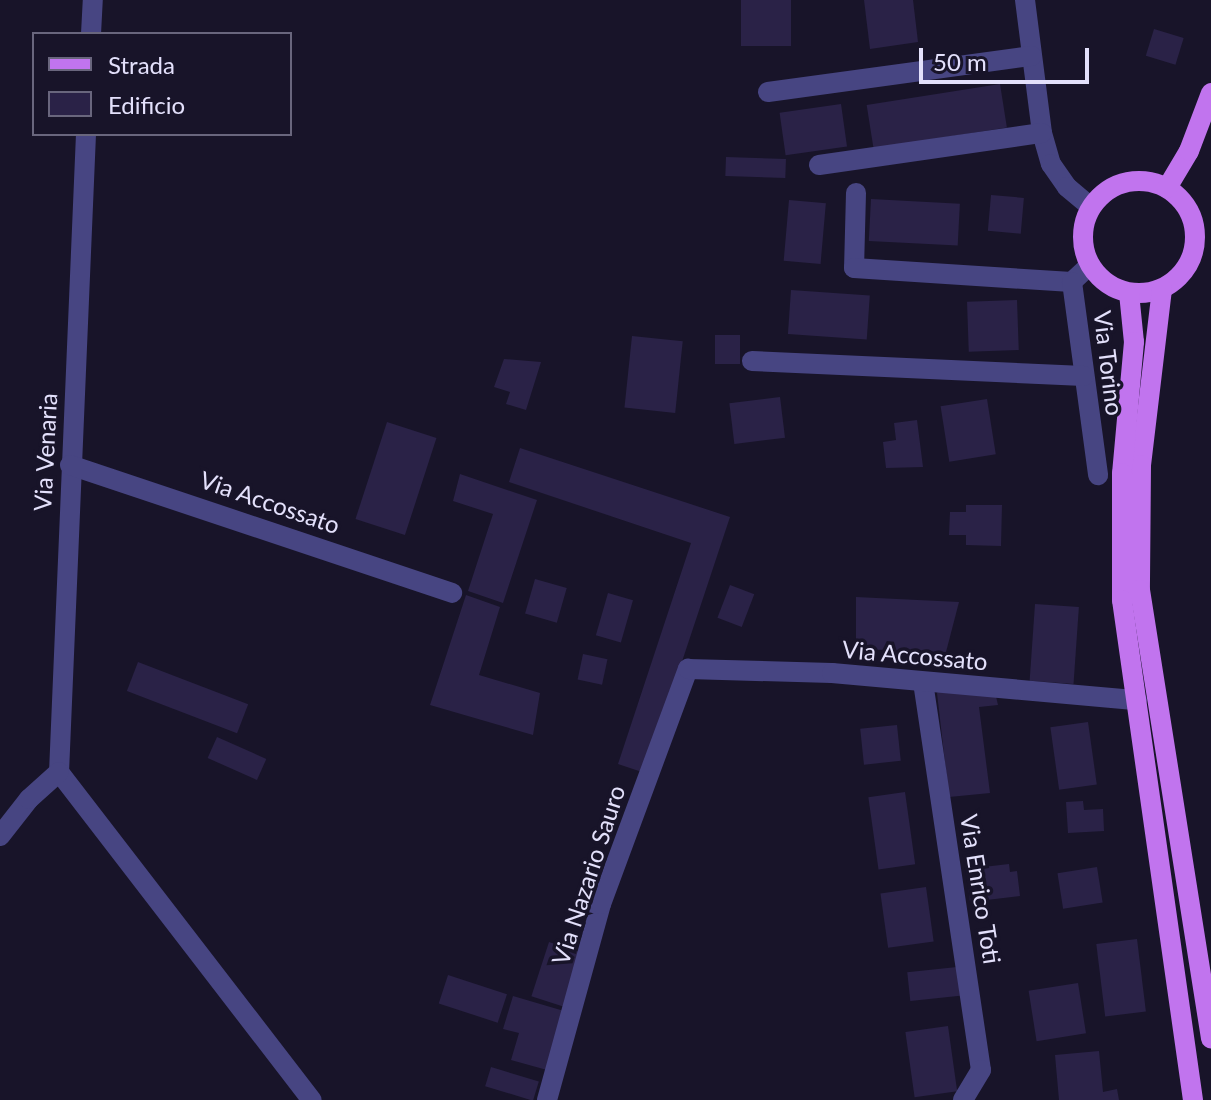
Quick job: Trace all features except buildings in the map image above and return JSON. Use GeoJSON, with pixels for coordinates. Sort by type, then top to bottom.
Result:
{"type":"FeatureCollection","features":[{"type":"Feature","properties":{"kind":"main road"},"geometry":{"type":"LineString","coordinates":[[1167,188],[1211,93]]}},
{"type":"Feature","properties":{"kind":"main road"},"geometry":{"type":"LineString","coordinates":[[1151,182],[1167,188],[1190,212],[1195,244],[1185,271],[1162,289],[1129,293],[1106,283],[1090,265],[1083,246],[1091,207],[1117,185],[1151,182]]}},
{"type":"Feature","properties":{"kind":"main road"},"geometry":{"type":"LineString","coordinates":[[1162,289],[1141,465],[1140,590],[1211,1038]]}},
{"type":"Feature","properties":{"kind":"main road"},"geometry":{"type":"LineString","coordinates":[[1129,293],[1134,342],[1119,544],[1137,700],[1193,1100]]}},
{"type":"Feature","properties":{"kind":"street"},"geometry":{"type":"LineString","coordinates":[[91,32],[93,0]]}},
{"type":"Feature","properties":{"kind":"street"},"geometry":{"type":"LineString","coordinates":[[1025,0],[1042,133],[1051,164],[1067,187],[1091,207]]}},
{"type":"Feature","properties":{"kind":"street"},"geometry":{"type":"LineString","coordinates":[[768,92],[1032,56]]}},
{"type":"Feature","properties":{"kind":"street"},"geometry":{"type":"LineString","coordinates":[[819,165],[1042,133]]}},
{"type":"Feature","properties":{"kind":"street","name":"Via Venaria"},"geometry":{"type":"LineString","coordinates":[[59,772],[86,136]]}},
{"type":"Feature","properties":{"kind":"street"},"geometry":{"type":"LineString","coordinates":[[856,193],[854,268],[1072,282]]}},
{"type":"Feature","properties":{"kind":"street","name":"Via Torino"},"geometry":{"type":"LineString","coordinates":[[1090,265],[1072,282],[1098,475]]}},
{"type":"Feature","properties":{"kind":"street"},"geometry":{"type":"LineString","coordinates":[[752,361],[1084,376]]}},
{"type":"Feature","properties":{"kind":"street","name":"Via Accossato"},"geometry":{"type":"LineString","coordinates":[[70,465],[452,593]]}},
{"type":"Feature","properties":{"kind":"street","name":"Via Accossato"},"geometry":{"type":"LineString","coordinates":[[688,669],[923,682],[1137,700]]}},
{"type":"Feature","properties":{"kind":"street","name":"Via Nazario Sauro"},"geometry":{"type":"LineString","coordinates":[[547,1100],[601,904],[688,669]]}},
{"type":"Feature","properties":{"kind":"street","name":"Via Enrico Toti"},"geometry":{"type":"LineString","coordinates":[[923,682],[981,1070],[963,1100]]}},
{"type":"Feature","properties":{"kind":"street"},"geometry":{"type":"LineString","coordinates":[[0,836],[59,772],[312,1100]]}}]}
